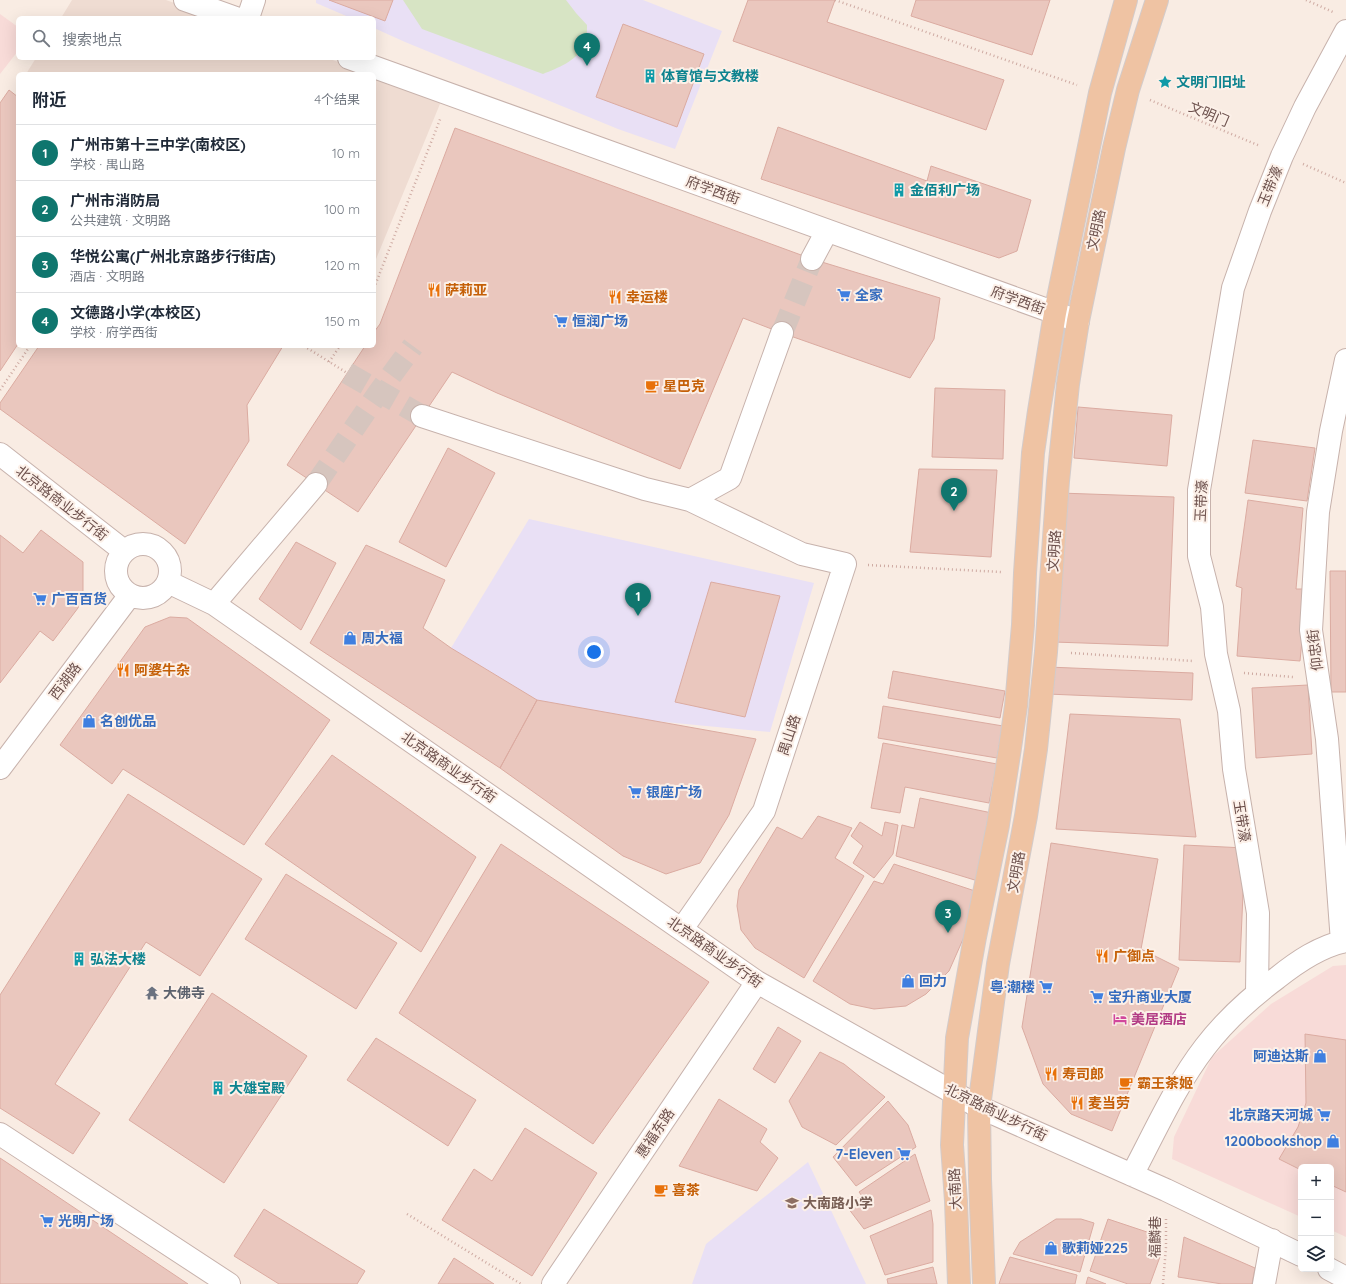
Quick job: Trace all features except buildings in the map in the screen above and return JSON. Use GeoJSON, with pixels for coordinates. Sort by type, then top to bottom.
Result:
{"type":"FeatureCollection","features":[{"type":"Feature","properties":{"kind":"main road","name":"文明路"},"geometry":{"type":"LineString","coordinates":[[954,1093],[957,1038],[962,1005],[998,825],[1016,706],[1023,624],[1034,446],[1044,372],[1100,93],[1126,0]]}},
{"type":"Feature","properties":{"kind":"main road","name":"文明路"},"geometry":{"type":"LineString","coordinates":[[979,1107],[998,964],[1031,784],[1042,704],[1062,441],[1068,384],[1078,321],[1104,192],[1128,90],[1157,0]]}},
{"type":"Feature","properties":{"kind":"main road","name":"大南路"},"geometry":{"type":"LineString","coordinates":[[954,1093],[952,1145],[959,1284]]}},
{"type":"Feature","properties":{"kind":"main road","name":"大南路"},"geometry":{"type":"LineString","coordinates":[[979,1107],[984,1284]]}},
{"type":"Feature","properties":{"kind":"street"},"geometry":{"type":"LineString","coordinates":[[185,0],[230,16]]}},
{"type":"Feature","properties":{"kind":"street"},"geometry":{"type":"LineString","coordinates":[[249,16],[254,0]]}},
{"type":"Feature","properties":{"kind":"street","name":"玉带濠"},"geometry":{"type":"LineString","coordinates":[[1257,992],[1258,913],[1234,769],[1228,710],[1216,654],[1212,607],[1199,556],[1199,490],[1233,288],[1260,211],[1282,156],[1343,23]]}},
{"type":"Feature","properties":{"kind":"street","name":"府学西街"},"geometry":{"type":"LineString","coordinates":[[355,60],[1078,321]]}},
{"type":"Feature","properties":{"kind":"street"},"geometry":{"type":"LineString","coordinates":[[812,259],[827,231]]}},
{"type":"Feature","properties":{"kind":"street"},"geometry":{"type":"LineString","coordinates":[[690,500],[730,478],[782,333]]}},
{"type":"Feature","properties":{"kind":"street","name":"仰忠街"},"geometry":{"type":"LineString","coordinates":[[1344,941],[1328,739],[1311,630],[1318,512],[1331,431],[1346,360]]}},
{"type":"Feature","properties":{"kind":"street"},"geometry":{"type":"LineString","coordinates":[[422,416],[646,489],[690,500],[802,554],[845,564]]}},
{"type":"Feature","properties":{"kind":"street","name":"北京路商业步行街"},"geometry":{"type":"LineString","coordinates":[[0,454],[124,552]]}},
{"type":"Feature","properties":{"kind":"street"},"geometry":{"type":"LineString","coordinates":[[214,604],[316,484]]}},
{"type":"Feature","properties":{"kind":"street"},"geometry":{"type":"LineString","coordinates":[[144,543],[153,545],[161,550],[167,556],[171,574],[163,590],[156,595],[147,598],[138,598],[130,595],[122,589],[116,572],[117,563],[124,552],[135,544],[144,543]]}},
{"type":"Feature","properties":{"kind":"street","name":"禺山路"},"geometry":{"type":"LineString","coordinates":[[682,929],[764,811],[845,564]]}},
{"type":"Feature","properties":{"kind":"street","name":"北京路商业步行街"},"geometry":{"type":"LineString","coordinates":[[168,582],[214,604],[757,982],[979,1107],[1166,1190],[1298,1253]]}},
{"type":"Feature","properties":{"kind":"street","name":"西湖路"},"geometry":{"type":"LineString","coordinates":[[0,768],[130,595]]}},
{"type":"Feature","properties":{"kind":"street"},"geometry":{"type":"LineString","coordinates":[[1132,1175],[1177,1088],[1205,1047],[1220,1030],[1257,992],[1304,958],[1344,941]]}},
{"type":"Feature","properties":{"kind":"street","name":"惠福东路"},"geometry":{"type":"LineString","coordinates":[[553,1284],[757,982]]}},
{"type":"Feature","properties":{"kind":"street"},"geometry":{"type":"LineString","coordinates":[[0,1134],[229,1284]]}},
{"type":"Feature","properties":{"kind":"street"},"geometry":{"type":"LineString","coordinates":[[1264,1284],[1272,1240]]}},
{"type":"Feature","properties":{"kind":"street"},"geometry":{"type":"LineString","coordinates":[[1334,1272],[1346,1278]]}},
{"type":"Feature","properties":{"kind":"path"},"geometry":{"type":"LineString","coordinates":[[835,0],[1100,93]]}},
{"type":"Feature","properties":{"kind":"path"},"geometry":{"type":"LineString","coordinates":[[1306,0],[1343,23]]}},
{"type":"Feature","properties":{"kind":"path","name":"文明门"},"geometry":{"type":"LineString","coordinates":[[1128,90],[1183,115],[1346,183]]}},
{"type":"Feature","properties":{"kind":"path"},"geometry":{"type":"LineString","coordinates":[[376,283],[450,94]]}},
{"type":"Feature","properties":{"kind":"path"},"geometry":{"type":"LineString","coordinates":[[0,390],[29,348]]}},
{"type":"Feature","properties":{"kind":"path"},"geometry":{"type":"LineString","coordinates":[[307,348],[347,373]]}},
{"type":"Feature","properties":{"kind":"path"},"geometry":{"type":"LineString","coordinates":[[329,362],[339,348]]}},
{"type":"Feature","properties":{"kind":"path"},"geometry":{"type":"LineString","coordinates":[[845,564],[1025,573]]}},
{"type":"Feature","properties":{"kind":"path"},"geometry":{"type":"LineString","coordinates":[[1046,652],[1219,667],[1318,678]]}},
{"type":"Feature","properties":{"kind":"path","name":"福麟巷"},"geometry":{"type":"LineString","coordinates":[[1163,1284],[1166,1247],[1166,1190]]}},
{"type":"Feature","properties":{"kind":"path"},"geometry":{"type":"LineString","coordinates":[[407,1214],[521,1284]]}},
{"type":"Feature","properties":{"kind":"shaded area"},"geometry":{"type":"Polygon","coordinates":[[[72,0],[166,0],[210,16],[62,16],[72,0]]]}},
{"type":"Feature","properties":{"kind":"shaded area"},"geometry":{"type":"Polygon","coordinates":[[[316,0],[643,0],[722,31],[675,149],[618,129],[405,42],[376,29],[376,16],[346,16],[316,3],[316,0]]]}},
{"type":"Feature","properties":{"kind":"shaded area"},"geometry":{"type":"Polygon","coordinates":[[[0,14],[16,26],[16,54],[0,74],[0,14]]]}},
{"type":"Feature","properties":{"kind":"shaded area"},"geometry":{"type":"Polygon","coordinates":[[[35,60],[333,60],[366,72],[27,72],[35,60]]]}},
{"type":"Feature","properties":{"kind":"shaded area"},"geometry":{"type":"Polygon","coordinates":[[[376,76],[442,99],[376,259],[376,76]]]}},
{"type":"Feature","properties":{"kind":"shaded area"},"geometry":{"type":"Polygon","coordinates":[[[529,519],[814,583],[770,732],[654,721],[537,700],[451,648],[529,519]]]}},
{"type":"Feature","properties":{"kind":"shaded area"},"geometry":{"type":"Polygon","coordinates":[[[1346,965],[1346,1237],[1334,1231],[1334,1164],[1298,1164],[1298,1216],[1172,1159],[1174,1137],[1212,1057],[1271,1004],[1333,966],[1346,965]]]}},
{"type":"Feature","properties":{"kind":"shaded area","name":"大南路小学"},"geometry":{"type":"Polygon","coordinates":[[[808,1162],[866,1284],[692,1284],[706,1244],[808,1162]]]}},
{"type":"Feature","properties":{"kind":"green space"},"geometry":{"type":"Polygon","coordinates":[[[403,0],[566,0],[587,25],[586,41],[581,51],[571,60],[543,74],[422,29],[403,0]]]}},
{"type":"Feature","properties":{"kind":"tunnel"},"geometry":{"type":"LineString","coordinates":[[782,333],[812,259]]}},
{"type":"Feature","properties":{"kind":"tunnel"},"geometry":{"type":"LineString","coordinates":[[316,484],[379,392],[413,346]]}},
{"type":"Feature","properties":{"kind":"tunnel"},"geometry":{"type":"LineString","coordinates":[[347,373],[422,416]]}},
{"type":"Feature","properties":{"kind":"place","name":"文德路小学(本校区)"},"geometry":{"type":"Point","coordinates":[587,66]}},
{"type":"Feature","properties":{"kind":"place","name":"体育馆与文教楼"},"geometry":{"type":"Point","coordinates":[650,76]}},
{"type":"Feature","properties":{"kind":"place","name":"文明门旧址"},"geometry":{"type":"Point","coordinates":[1165,82]}},
{"type":"Feature","properties":{"kind":"place","name":"金佰利广场"},"geometry":{"type":"Point","coordinates":[899,190]}},
{"type":"Feature","properties":{"kind":"place","name":"萨莉亚"},"geometry":{"type":"Point","coordinates":[434,290]}},
{"type":"Feature","properties":{"kind":"place","name":"全家"},"geometry":{"type":"Point","coordinates":[844,295]}},
{"type":"Feature","properties":{"kind":"place","name":"幸运楼"},"geometry":{"type":"Point","coordinates":[615,297]}},
{"type":"Feature","properties":{"kind":"place","name":"恒润广场"},"geometry":{"type":"Point","coordinates":[561,321]}},
{"type":"Feature","properties":{"kind":"place","name":"星巴克"},"geometry":{"type":"Point","coordinates":[652,386]}},
{"type":"Feature","properties":{"kind":"place","name":"广州市消防局"},"geometry":{"type":"Point","coordinates":[954,511]}},
{"type":"Feature","properties":{"kind":"place","name":"广百百货"},"geometry":{"type":"Point","coordinates":[40,599]}},
{"type":"Feature","properties":{"kind":"place","name":"广州市第十三中学(南校区)"},"geometry":{"type":"Point","coordinates":[638,616]}},
{"type":"Feature","properties":{"kind":"place","name":"周大福"},"geometry":{"type":"Point","coordinates":[350,638]}},
{"type":"Feature","properties":{"kind":"place","name":"阿婆牛杂"},"geometry":{"type":"Point","coordinates":[123,670]}},
{"type":"Feature","properties":{"kind":"place","name":"名创优品"},"geometry":{"type":"Point","coordinates":[89,721]}},
{"type":"Feature","properties":{"kind":"place","name":"银座广场"},"geometry":{"type":"Point","coordinates":[635,792]}},
{"type":"Feature","properties":{"kind":"place","name":"华悦公寓(广州北京路步行街店)"},"geometry":{"type":"Point","coordinates":[948,933]}},
{"type":"Feature","properties":{"kind":"place","name":"广御点"},"geometry":{"type":"Point","coordinates":[1102,956]}},
{"type":"Feature","properties":{"kind":"place","name":"弘法大楼"},"geometry":{"type":"Point","coordinates":[79,959]}},
{"type":"Feature","properties":{"kind":"place","name":"回力"},"geometry":{"type":"Point","coordinates":[908,981]}},
{"type":"Feature","properties":{"kind":"place","name":"粤·潮楼"},"geometry":{"type":"Point","coordinates":[1046,987]}},
{"type":"Feature","properties":{"kind":"place","name":"大佛寺"},"geometry":{"type":"Point","coordinates":[152,993]}},
{"type":"Feature","properties":{"kind":"place","name":"宝升商业大厦"},"geometry":{"type":"Point","coordinates":[1097,997]}},
{"type":"Feature","properties":{"kind":"place","name":"美居酒店"},"geometry":{"type":"Point","coordinates":[1120,1019]}},
{"type":"Feature","properties":{"kind":"place","name":"阿迪达斯"},"geometry":{"type":"Point","coordinates":[1320,1056]}},
{"type":"Feature","properties":{"kind":"place","name":"寿司郎"},"geometry":{"type":"Point","coordinates":[1051,1074]}},
{"type":"Feature","properties":{"kind":"place","name":"霸王茶姬"},"geometry":{"type":"Point","coordinates":[1126,1083]}},
{"type":"Feature","properties":{"kind":"place","name":"大雄宝殿"},"geometry":{"type":"Point","coordinates":[218,1088]}},
{"type":"Feature","properties":{"kind":"place","name":"麦当劳"},"geometry":{"type":"Point","coordinates":[1077,1103]}},
{"type":"Feature","properties":{"kind":"place","name":"北京路天河城"},"geometry":{"type":"Point","coordinates":[1324,1115]}},
{"type":"Feature","properties":{"kind":"place","name":"1200bookshop"},"geometry":{"type":"Point","coordinates":[1333,1141]}},
{"type":"Feature","properties":{"kind":"place","name":"7-Eleven"},"geometry":{"type":"Point","coordinates":[904,1154]}},
{"type":"Feature","properties":{"kind":"place","name":"喜茶"},"geometry":{"type":"Point","coordinates":[661,1190]}},
{"type":"Feature","properties":{"kind":"place","name":"大南路小学"},"geometry":{"type":"Point","coordinates":[792,1203]}},
{"type":"Feature","properties":{"kind":"place","name":"光明广场"},"geometry":{"type":"Point","coordinates":[47,1221]}},
{"type":"Feature","properties":{"kind":"place","name":"歌莉娅225"},"geometry":{"type":"Point","coordinates":[1051,1248]}}]}
